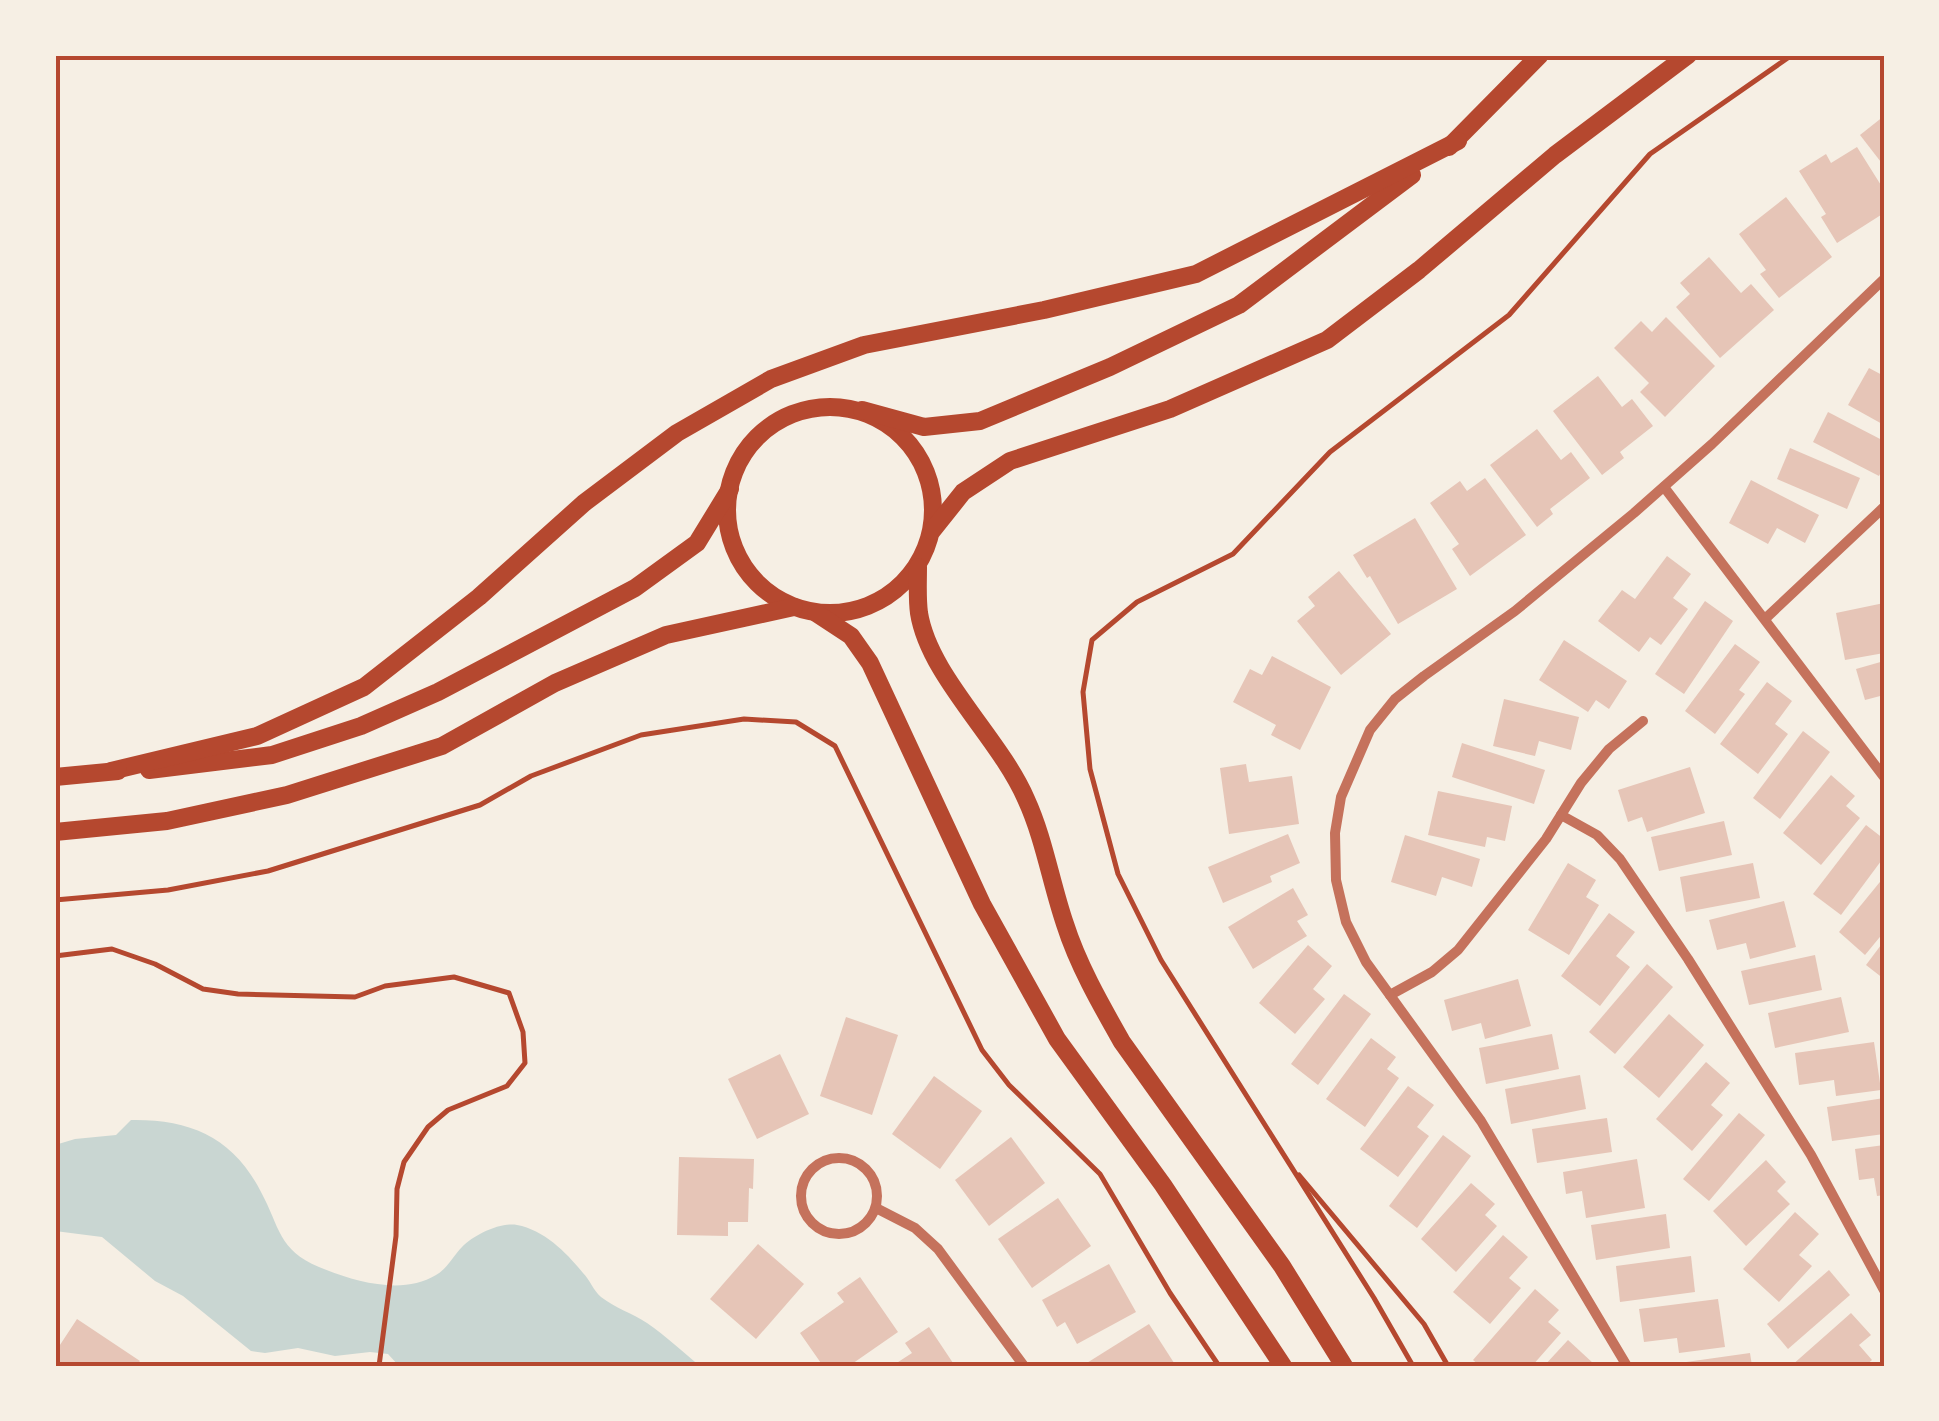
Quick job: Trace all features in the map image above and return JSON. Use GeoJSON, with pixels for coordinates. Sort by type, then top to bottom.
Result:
{"type":"FeatureCollection","features":[{"type":"Feature","properties":{"kind":"main road"},"geometry":{"type":"LineString","coordinates":[[1540,55],[1458,140],[1239,305],[1110,367],[980,421],[924,426],[830,406],[799,410],[770,424],[748,447],[732,475],[726,506],[731,539],[744,568],[766,592],[794,607],[839,614],[868,606],[895,591],[918,567],[932,532],[962,492],[1010,461],[1170,409],[1327,340],[1419,270],[1555,156],[1688,55]]}},
{"type":"Feature","properties":{"kind":"main road"},"geometry":{"type":"LineString","coordinates":[[111,771],[257,736],[364,686],[480,596],[584,503],[677,433],[772,379],[864,344],[1044,310],[1196,274],[1458,140]]}},
{"type":"Feature","properties":{"kind":"main road"},"geometry":{"type":"LineString","coordinates":[[862,410],[889,424],[912,445],[927,471],[934,501],[932,532]]}},
{"type":"Feature","properties":{"kind":"main road"},"geometry":{"type":"LineString","coordinates":[[55,777],[174,769],[272,755],[361,726],[438,692],[635,588],[697,543],[730,488]]}},
{"type":"Feature","properties":{"kind":"main road"},"geometry":{"type":"LineString","coordinates":[[918,567],[919,613],[929,646],[943,673],[992,738],[1026,798],[1066,928],[1100,1003],[1122,1042],[1282,1266],[1344,1366]]}},
{"type":"Feature","properties":{"kind":"main road"},"geometry":{"type":"LineString","coordinates":[[55,832],[167,821],[287,796],[442,746],[555,682],[666,634],[794,607]]}},
{"type":"Feature","properties":{"kind":"main road"},"geometry":{"type":"LineString","coordinates":[[816,613],[851,636],[870,663],[982,904],[1056,1039],[1163,1185],[1284,1366]]}},
{"type":"Feature","properties":{"kind":"street"},"geometry":{"type":"LineString","coordinates":[[1627,1366],[1481,1121],[1366,962],[1346,922],[1336,880],[1335,833],[1341,796],[1370,730],[1396,700],[1515,611],[1664,487],[1884,279]]}},
{"type":"Feature","properties":{"kind":"street"},"geometry":{"type":"LineString","coordinates":[[1664,487],[1884,778]]}},
{"type":"Feature","properties":{"kind":"street"},"geometry":{"type":"LineString","coordinates":[[1766,618],[1884,507]]}},
{"type":"Feature","properties":{"kind":"street"},"geometry":{"type":"LineString","coordinates":[[1390,995],[1432,972],[1458,950],[1609,749],[1643,721]]}},
{"type":"Feature","properties":{"kind":"street"},"geometry":{"type":"LineString","coordinates":[[1561,815],[1597,835],[1620,859],[1811,1155],[1884,1290]]}},
{"type":"Feature","properties":{"kind":"street"},"geometry":{"type":"LineString","coordinates":[[850,1159],[873,1178],[878,1192],[876,1208],[858,1230],[828,1234],[805,1215],[802,1185],[820,1162],[850,1159]]}},
{"type":"Feature","properties":{"kind":"street"},"geometry":{"type":"LineString","coordinates":[[876,1208],[915,1228],[938,1249],[1024,1366]]}},
{"type":"Feature","properties":{"kind":"path"},"geometry":{"type":"LineString","coordinates":[[1413,1366],[1161,960],[1118,874],[1090,769],[1082,692],[1092,640],[1137,602],[1233,554],[1330,452],[1509,315],[1650,154],[1792,55]]}},
{"type":"Feature","properties":{"kind":"path"},"geometry":{"type":"LineString","coordinates":[[55,900],[168,890],[268,871],[480,805],[531,776],[641,734],[744,718],[796,722],[835,746],[982,1050],[1008,1085],[1100,1174],[1170,1293],[1219,1366]]}},
{"type":"Feature","properties":{"kind":"path"},"geometry":{"type":"LineString","coordinates":[[55,956],[112,948],[155,964],[203,989],[238,994],[355,997],[384,986],[454,978],[509,993],[523,1032],[525,1063],[508,1086],[448,1110],[428,1127],[404,1162],[379,1366]]}},
{"type":"Feature","properties":{"kind":"path"},"geometry":{"type":"LineString","coordinates":[[1287,1162],[1414,1310],[1448,1366]]}},
{"type":"Feature","properties":{"kind":"shaded area"},"geometry":{"type":"Polygon","coordinates":[[[131,1120],[191,1128],[223,1145],[250,1173],[288,1245],[319,1267],[362,1281],[408,1285],[440,1272],[480,1234],[503,1225],[517,1225],[554,1243],[601,1297],[647,1323],[700,1366],[399,1366],[388,1354],[370,1352],[335,1356],[298,1348],[251,1351],[102,1237],[55,1231],[55,1145],[116,1135],[131,1120]]]}},
{"type":"Feature","properties":{"kind":"building"},"geometry":{"type":"Polygon","coordinates":[[[1884,116],[1884,166],[1860,135],[1884,116]]]}},
{"type":"Feature","properties":{"kind":"building"},"geometry":{"type":"Polygon","coordinates":[[[1857,147],[1884,190],[1884,213],[1837,243],[1821,217],[1826,214],[1799,171],[1826,154],[1831,163],[1857,147]]]}},
{"type":"Feature","properties":{"kind":"building"},"geometry":{"type":"Polygon","coordinates":[[[1786,197],[1832,257],[1779,298],[1760,274],[1766,270],[1739,234],[1786,197]]]}},
{"type":"Feature","properties":{"kind":"building"},"geometry":{"type":"Polygon","coordinates":[[[1709,257],[1741,293],[1751,284],[1774,310],[1720,358],[1676,307],[1690,294],[1680,283],[1709,257]]]}},
{"type":"Feature","properties":{"kind":"building"},"geometry":{"type":"Polygon","coordinates":[[[1666,317],[1715,366],[1665,417],[1640,392],[1649,383],[1614,348],[1641,321],[1652,332],[1666,317]]]}},
{"type":"Feature","properties":{"kind":"building"},"geometry":{"type":"Polygon","coordinates":[[[1869,368],[1884,376],[1884,425],[1848,405],[1869,368]]]}},
{"type":"Feature","properties":{"kind":"building"},"geometry":{"type":"Polygon","coordinates":[[[1598,376],[1622,407],[1632,399],[1653,426],[1620,452],[1624,458],[1602,475],[1553,411],[1598,376]]]}},
{"type":"Feature","properties":{"kind":"building"},"geometry":{"type":"Polygon","coordinates":[[[1828,412],[1884,441],[1884,466],[1879,476],[1813,442],[1828,412]]]}},
{"type":"Feature","properties":{"kind":"building"},"geometry":{"type":"Polygon","coordinates":[[[1537,429],[1561,460],[1571,452],[1590,478],[1550,509],[1553,514],[1537,527],[1490,465],[1537,429]]]}},
{"type":"Feature","properties":{"kind":"building"},"geometry":{"type":"Polygon","coordinates":[[[1790,448],[1860,478],[1847,509],[1777,479],[1790,448]]]}},
{"type":"Feature","properties":{"kind":"building"},"geometry":{"type":"Polygon","coordinates":[[[1485,478],[1526,535],[1470,576],[1452,549],[1459,544],[1430,503],[1460,481],[1467,491],[1485,478]]]}},
{"type":"Feature","properties":{"kind":"building"},"geometry":{"type":"Polygon","coordinates":[[[1751,480],[1819,515],[1805,543],[1777,528],[1768,544],[1729,523],[1751,480]]]}},
{"type":"Feature","properties":{"kind":"building"},"geometry":{"type":"Polygon","coordinates":[[[1415,518],[1457,589],[1398,624],[1353,555],[1415,518]]]}},
{"type":"Feature","properties":{"kind":"building"},"geometry":{"type":"Polygon","coordinates":[[[1667,556],[1691,574],[1673,598],[1688,609],[1661,645],[1650,637],[1639,652],[1598,621],[1622,590],[1635,599],[1667,556]]]}},
{"type":"Feature","properties":{"kind":"building"},"geometry":{"type":"Polygon","coordinates":[[[1339,571],[1391,634],[1341,675],[1297,621],[1315,606],[1308,597],[1339,571]]]}},
{"type":"Feature","properties":{"kind":"building"},"geometry":{"type":"Polygon","coordinates":[[[1705,601],[1733,621],[1684,694],[1655,674],[1705,601]]]}},
{"type":"Feature","properties":{"kind":"building"},"geometry":{"type":"Polygon","coordinates":[[[1884,603],[1884,653],[1845,660],[1836,613],[1884,603]]]}},
{"type":"Feature","properties":{"kind":"building"},"geometry":{"type":"Polygon","coordinates":[[[1564,640],[1627,681],[1609,709],[1596,700],[1588,712],[1539,680],[1564,640]]]}},
{"type":"Feature","properties":{"kind":"building"},"geometry":{"type":"Polygon","coordinates":[[[1735,644],[1760,662],[1739,690],[1745,694],[1715,734],[1685,711],[1735,644]]]}},
{"type":"Feature","properties":{"kind":"building"},"geometry":{"type":"Polygon","coordinates":[[[1272,656],[1331,687],[1300,750],[1271,735],[1276,725],[1233,702],[1250,669],[1262,675],[1272,656]]]}},
{"type":"Feature","properties":{"kind":"building"},"geometry":{"type":"Polygon","coordinates":[[[1884,661],[1884,695],[1865,700],[1856,669],[1884,661]]]}},
{"type":"Feature","properties":{"kind":"building"},"geometry":{"type":"Polygon","coordinates":[[[1767,682],[1792,701],[1775,724],[1788,734],[1758,774],[1720,744],[1767,682]]]}},
{"type":"Feature","properties":{"kind":"building"},"geometry":{"type":"Polygon","coordinates":[[[1504,699],[1579,717],[1571,750],[1539,741],[1535,756],[1493,746],[1504,699]]]}},
{"type":"Feature","properties":{"kind":"building"},"geometry":{"type":"Polygon","coordinates":[[[1803,731],[1830,752],[1780,819],[1753,798],[1803,731]]]}},
{"type":"Feature","properties":{"kind":"building"},"geometry":{"type":"Polygon","coordinates":[[[1462,743],[1545,770],[1534,804],[1452,777],[1462,743]]]}},
{"type":"Feature","properties":{"kind":"building"},"geometry":{"type":"Polygon","coordinates":[[[1246,764],[1249,782],[1292,776],[1299,824],[1229,834],[1220,768],[1246,764]]]}},
{"type":"Feature","properties":{"kind":"building"},"geometry":{"type":"Polygon","coordinates":[[[1690,767],[1705,813],[1647,832],[1642,817],[1628,822],[1618,790],[1690,767]]]}},
{"type":"Feature","properties":{"kind":"building"},"geometry":{"type":"Polygon","coordinates":[[[1831,775],[1855,796],[1846,806],[1860,818],[1821,865],[1783,833],[1831,775]]]}},
{"type":"Feature","properties":{"kind":"building"},"geometry":{"type":"Polygon","coordinates":[[[1438,791],[1512,806],[1505,841],[1487,837],[1485,847],[1428,835],[1438,791]]]}},
{"type":"Feature","properties":{"kind":"building"},"geometry":{"type":"Polygon","coordinates":[[[1724,821],[1732,855],[1659,871],[1651,837],[1724,821]]]}},
{"type":"Feature","properties":{"kind":"building"},"geometry":{"type":"Polygon","coordinates":[[[1866,825],[1884,839],[1884,857],[1841,915],[1813,894],[1866,825]]]}},
{"type":"Feature","properties":{"kind":"building"},"geometry":{"type":"Polygon","coordinates":[[[1288,834],[1300,863],[1270,876],[1272,882],[1223,903],[1208,867],[1288,834]]]}},
{"type":"Feature","properties":{"kind":"building"},"geometry":{"type":"Polygon","coordinates":[[[1405,835],[1480,859],[1472,887],[1442,877],[1436,896],[1391,882],[1405,835]]]}},
{"type":"Feature","properties":{"kind":"building"},"geometry":{"type":"Polygon","coordinates":[[[1568,863],[1596,880],[1586,897],[1599,905],[1569,955],[1528,930],[1568,863]]]}},
{"type":"Feature","properties":{"kind":"building"},"geometry":{"type":"Polygon","coordinates":[[[1753,863],[1760,898],[1686,912],[1680,877],[1753,863]]]}},
{"type":"Feature","properties":{"kind":"building"},"geometry":{"type":"Polygon","coordinates":[[[1884,877],[1884,932],[1865,955],[1839,932],[1884,877]]]}},
{"type":"Feature","properties":{"kind":"building"},"geometry":{"type":"Polygon","coordinates":[[[1293,888],[1308,915],[1297,921],[1307,936],[1253,969],[1228,927],[1293,888]]]}},
{"type":"Feature","properties":{"kind":"building"},"geometry":{"type":"Polygon","coordinates":[[[1784,901],[1796,947],[1750,959],[1746,943],[1717,950],[1709,920],[1784,901]]]}},
{"type":"Feature","properties":{"kind":"building"},"geometry":{"type":"Polygon","coordinates":[[[1609,913],[1635,932],[1616,956],[1630,967],[1600,1006],[1561,976],[1609,913]]]}},
{"type":"Feature","properties":{"kind":"building"},"geometry":{"type":"Polygon","coordinates":[[[1884,941],[1884,979],[1866,965],[1884,941]]]}},
{"type":"Feature","properties":{"kind":"building"},"geometry":{"type":"Polygon","coordinates":[[[1308,945],[1332,966],[1313,989],[1325,999],[1295,1034],[1259,1003],[1308,945]]]}},
{"type":"Feature","properties":{"kind":"building"},"geometry":{"type":"Polygon","coordinates":[[[1815,955],[1822,990],[1749,1005],[1741,971],[1815,955]]]}},
{"type":"Feature","properties":{"kind":"building"},"geometry":{"type":"Polygon","coordinates":[[[1647,964],[1673,987],[1615,1054],[1589,1032],[1647,964]]]}},
{"type":"Feature","properties":{"kind":"building"},"geometry":{"type":"Polygon","coordinates":[[[1518,979],[1531,1026],[1485,1039],[1481,1023],[1452,1031],[1444,1000],[1518,979]]]}},
{"type":"Feature","properties":{"kind":"building"},"geometry":{"type":"Polygon","coordinates":[[[1344,994],[1371,1014],[1318,1085],[1291,1064],[1344,994]]]}},
{"type":"Feature","properties":{"kind":"building"},"geometry":{"type":"Polygon","coordinates":[[[1841,997],[1849,1032],[1775,1048],[1768,1013],[1841,997]]]}},
{"type":"Feature","properties":{"kind":"building"},"geometry":{"type":"Polygon","coordinates":[[[1669,1014],[1704,1045],[1659,1098],[1623,1067],[1669,1014]]]}},
{"type":"Feature","properties":{"kind":"building"},"geometry":{"type":"Polygon","coordinates":[[[846,1017],[898,1035],[872,1115],[820,1096],[846,1017]]]}},
{"type":"Feature","properties":{"kind":"building"},"geometry":{"type":"Polygon","coordinates":[[[1552,1034],[1559,1069],[1486,1084],[1479,1048],[1552,1034]]]}},
{"type":"Feature","properties":{"kind":"building"},"geometry":{"type":"Polygon","coordinates":[[[1371,1038],[1396,1057],[1387,1069],[1399,1078],[1365,1127],[1326,1099],[1371,1038]]]}},
{"type":"Feature","properties":{"kind":"building"},"geometry":{"type":"Polygon","coordinates":[[[1874,1042],[1881,1090],[1836,1096],[1834,1080],[1799,1085],[1795,1053],[1874,1042]]]}},
{"type":"Feature","properties":{"kind":"building"},"geometry":{"type":"Polygon","coordinates":[[[780,1054],[809,1114],[757,1139],[728,1079],[780,1054]]]}},
{"type":"Feature","properties":{"kind":"building"},"geometry":{"type":"Polygon","coordinates":[[[1706,1062],[1730,1083],[1711,1105],[1723,1115],[1692,1151],[1656,1119],[1706,1062]]]}},
{"type":"Feature","properties":{"kind":"building"},"geometry":{"type":"Polygon","coordinates":[[[1580,1075],[1586,1109],[1511,1124],[1505,1089],[1580,1075]]]}},
{"type":"Feature","properties":{"kind":"building"},"geometry":{"type":"Polygon","coordinates":[[[934,1076],[982,1111],[940,1169],[892,1134],[934,1076]]]}},
{"type":"Feature","properties":{"kind":"building"},"geometry":{"type":"Polygon","coordinates":[[[1408,1086],[1434,1105],[1417,1127],[1429,1136],[1398,1177],[1360,1149],[1408,1086]]]}},
{"type":"Feature","properties":{"kind":"building"},"geometry":{"type":"Polygon","coordinates":[[[1884,1098],[1884,1134],[1832,1141],[1827,1107],[1884,1098]]]}},
{"type":"Feature","properties":{"kind":"building"},"geometry":{"type":"Polygon","coordinates":[[[1739,1113],[1765,1135],[1709,1201],[1683,1179],[1739,1113]]]}},
{"type":"Feature","properties":{"kind":"building"},"geometry":{"type":"Polygon","coordinates":[[[1607,1118],[1612,1152],[1537,1163],[1532,1129],[1607,1118]]]}},
{"type":"Feature","properties":{"kind":"building"},"geometry":{"type":"Polygon","coordinates":[[[1443,1135],[1471,1156],[1417,1228],[1389,1206],[1443,1135]]]}},
{"type":"Feature","properties":{"kind":"building"},"geometry":{"type":"Polygon","coordinates":[[[1011,1137],[1045,1183],[989,1226],[955,1180],[1011,1137]]]}},
{"type":"Feature","properties":{"kind":"building"},"geometry":{"type":"Polygon","coordinates":[[[1884,1145],[1884,1195],[1877,1196],[1874,1178],[1859,1180],[1855,1149],[1884,1145]]]}},
{"type":"Feature","properties":{"kind":"building"},"geometry":{"type":"Polygon","coordinates":[[[679,1157],[754,1159],[748,1222],[728,1222],[728,1236],[677,1235],[679,1157]]]}},
{"type":"Feature","properties":{"kind":"building"},"geometry":{"type":"Polygon","coordinates":[[[1637,1159],[1645,1208],[1586,1218],[1582,1191],[1566,1194],[1563,1172],[1637,1159]]]}},
{"type":"Feature","properties":{"kind":"building"},"geometry":{"type":"Polygon","coordinates":[[[1766,1160],[1786,1182],[1777,1191],[1790,1204],[1746,1246],[1713,1211],[1766,1160]]]}},
{"type":"Feature","properties":{"kind":"building"},"geometry":{"type":"Polygon","coordinates":[[[1471,1183],[1495,1204],[1485,1215],[1497,1226],[1456,1272],[1421,1239],[1471,1183]]]}},
{"type":"Feature","properties":{"kind":"building"},"geometry":{"type":"Polygon","coordinates":[[[1058,1198],[1091,1246],[1032,1288],[998,1239],[1058,1198]]]}},
{"type":"Feature","properties":{"kind":"building"},"geometry":{"type":"Polygon","coordinates":[[[1795,1212],[1819,1234],[1799,1255],[1812,1266],[1779,1302],[1743,1269],[1795,1212]]]}},
{"type":"Feature","properties":{"kind":"building"},"geometry":{"type":"Polygon","coordinates":[[[1666,1214],[1670,1248],[1596,1260],[1591,1225],[1666,1214]]]}},
{"type":"Feature","properties":{"kind":"building"},"geometry":{"type":"Polygon","coordinates":[[[1503,1235],[1528,1257],[1509,1278],[1521,1288],[1490,1324],[1453,1292],[1503,1235]]]}},
{"type":"Feature","properties":{"kind":"building"},"geometry":{"type":"Polygon","coordinates":[[[758,1244],[804,1284],[756,1339],[710,1299],[758,1244]]]}},
{"type":"Feature","properties":{"kind":"building"},"geometry":{"type":"Polygon","coordinates":[[[1691,1256],[1695,1292],[1620,1302],[1616,1266],[1691,1256]]]}},
{"type":"Feature","properties":{"kind":"building"},"geometry":{"type":"Polygon","coordinates":[[[1109,1264],[1136,1312],[1077,1344],[1065,1322],[1057,1327],[1042,1300],[1109,1264]]]}},
{"type":"Feature","properties":{"kind":"building"},"geometry":{"type":"Polygon","coordinates":[[[1829,1270],[1850,1295],[1788,1349],[1767,1324],[1829,1270]]]}},
{"type":"Feature","properties":{"kind":"building"},"geometry":{"type":"Polygon","coordinates":[[[860,1277],[898,1332],[849,1366],[823,1366],[800,1333],[844,1302],[837,1293],[860,1277]]]}},
{"type":"Feature","properties":{"kind":"building"},"geometry":{"type":"Polygon","coordinates":[[[1535,1289],[1559,1310],[1548,1322],[1561,1333],[1532,1366],[1480,1366],[1473,1360],[1535,1289]]]}},
{"type":"Feature","properties":{"kind":"building"},"geometry":{"type":"Polygon","coordinates":[[[1718,1299],[1725,1347],[1679,1353],[1677,1338],[1644,1342],[1639,1309],[1718,1299]]]}},
{"type":"Feature","properties":{"kind":"building"},"geometry":{"type":"Polygon","coordinates":[[[1851,1313],[1871,1335],[1859,1345],[1872,1360],[1865,1366],[1791,1366],[1851,1313]]]}},
{"type":"Feature","properties":{"kind":"building"},"geometry":{"type":"Polygon","coordinates":[[[77,1319],[140,1361],[136,1366],[55,1366],[55,1346],[58,1348],[77,1319]]]}},
{"type":"Feature","properties":{"kind":"building"},"geometry":{"type":"Polygon","coordinates":[[[1149,1324],[1176,1366],[1082,1366],[1149,1324]]]}},
{"type":"Feature","properties":{"kind":"building"},"geometry":{"type":"Polygon","coordinates":[[[929,1327],[955,1366],[892,1366],[912,1353],[905,1343],[929,1327]]]}},
{"type":"Feature","properties":{"kind":"building"},"geometry":{"type":"Polygon","coordinates":[[[1568,1340],[1594,1364],[1544,1366],[1568,1340]]]}},
{"type":"Feature","properties":{"kind":"building"},"geometry":{"type":"Polygon","coordinates":[[[1750,1353],[1752,1366],[1672,1366],[1672,1364],[1750,1353]]]}}]}
